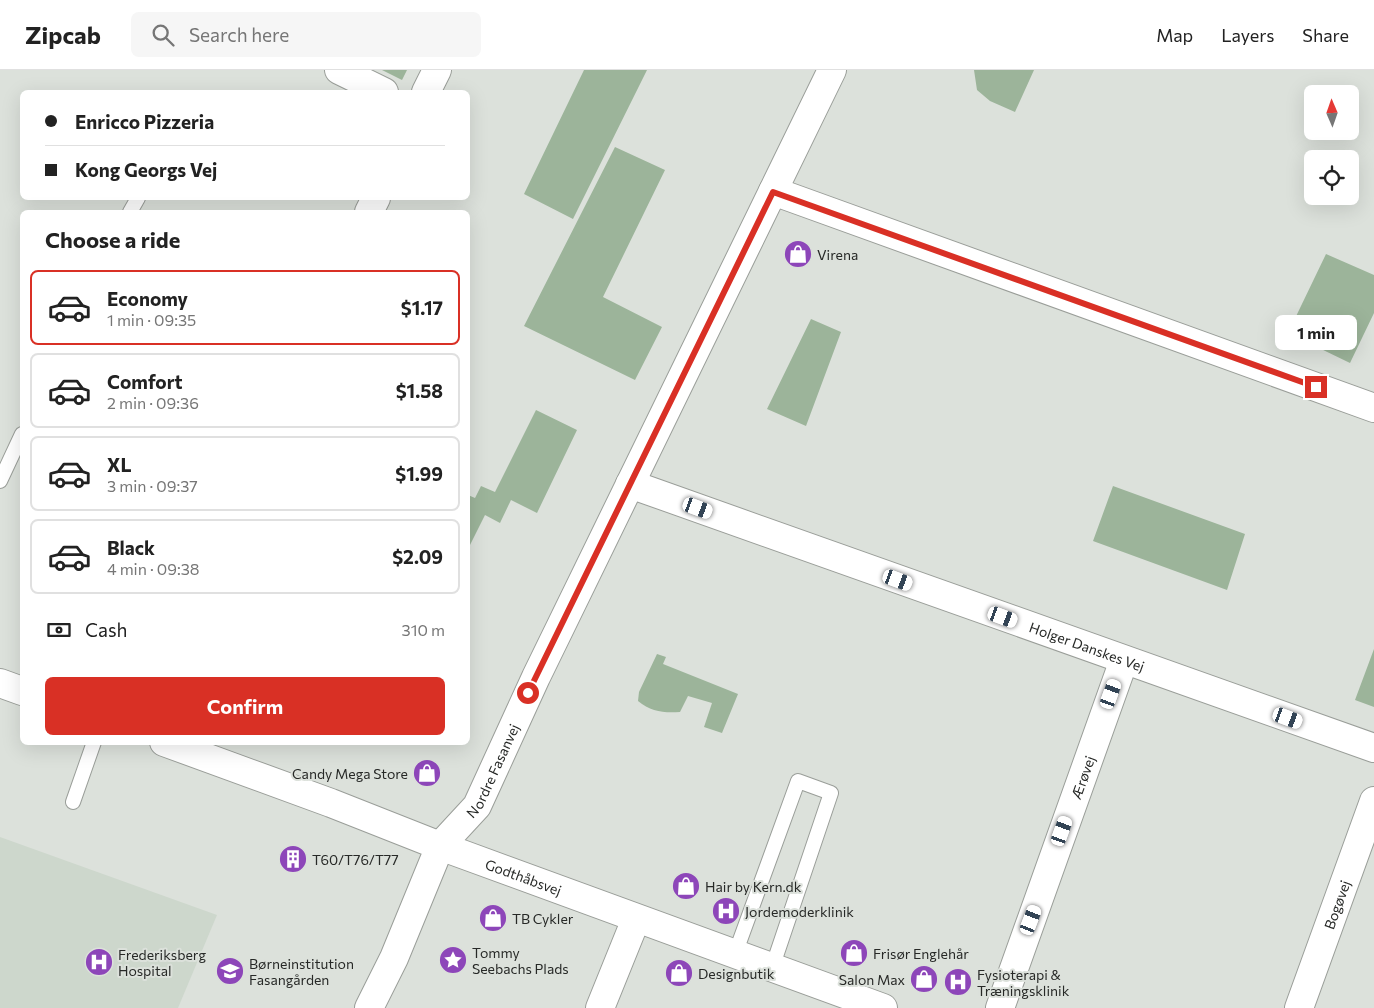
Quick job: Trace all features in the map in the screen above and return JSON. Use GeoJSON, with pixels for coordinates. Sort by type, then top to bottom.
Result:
{"type":"FeatureCollection","features":[{"type":"Feature","properties":{"kind":"street"},"geometry":{"type":"LineString","coordinates":[[339,70],[380,90]]}},
{"type":"Feature","properties":{"kind":"street"},"geometry":{"type":"LineString","coordinates":[[427,90],[437,70]]}},
{"type":"Feature","properties":{"kind":"street","name":"Nordre Fasanvej"},"geometry":{"type":"LineString","coordinates":[[369,1008],[394,958],[440,846],[476,808],[536,677],[832,70]]}},
{"type":"Feature","properties":{"kind":"street"},"geometry":{"type":"LineString","coordinates":[[773,192],[1374,408]]}},
{"type":"Feature","properties":{"kind":"street","name":"Holger Danskes Vej"},"geometry":{"type":"LineString","coordinates":[[630,484],[1374,748]]}},
{"type":"Feature","properties":{"kind":"street","name":"Ærøvej"},"geometry":{"type":"LineString","coordinates":[[1000,1008],[1124,660]]}},
{"type":"Feature","properties":{"kind":"street"},"geometry":{"type":"LineString","coordinates":[[0,683],[20,690]]}},
{"type":"Feature","properties":{"kind":"street","name":"Godthåbsvej"},"geometry":{"type":"LineString","coordinates":[[172,745],[871,1006]]}},
{"type":"Feature","properties":{"kind":"street","name":"Bogøvej"},"geometry":{"type":"LineString","coordinates":[[1299,1008],[1374,802]]}},
{"type":"Feature","properties":{"kind":"street"},"geometry":{"type":"LineString","coordinates":[[600,1008],[636,919]]}},
{"type":"Feature","properties":{"kind":"lane"},"geometry":{"type":"LineString","coordinates":[[0,481],[20,438]]}},
{"type":"Feature","properties":{"kind":"lane"},"geometry":{"type":"LineString","coordinates":[[73,802],[93,745]]}},
{"type":"Feature","properties":{"kind":"lane"},"geometry":{"type":"LineString","coordinates":[[735,954],[798,781],[831,792],[772,968]]}},
{"type":"Feature","properties":{"kind":"shaded area","name":"Frederiksberg Hospital"},"geometry":{"type":"Polygon","coordinates":[[[0,837],[217,915],[178,1008],[0,1008],[0,837]]]}},
{"type":"Feature","properties":{"kind":"green space"},"geometry":{"type":"Polygon","coordinates":[[[382,70],[407,70],[402,80],[382,70]]]}},
{"type":"Feature","properties":{"kind":"green space"},"geometry":{"type":"Polygon","coordinates":[[[584,70],[647,70],[573,219],[524,194],[584,70]]]}},
{"type":"Feature","properties":{"kind":"green space"},"geometry":{"type":"Polygon","coordinates":[[[974,70],[1034,70],[1015,112],[990,101],[977,90],[974,70]]]}},
{"type":"Feature","properties":{"kind":"green space"},"geometry":{"type":"Polygon","coordinates":[[[615,147],[665,170],[603,297],[662,327],[635,380],[524,326],[615,147]]]}},
{"type":"Feature","properties":{"kind":"green space"},"geometry":{"type":"Polygon","coordinates":[[[1326,254],[1374,275],[1374,313],[1350,363],[1288,333],[1326,254]]]}},
{"type":"Feature","properties":{"kind":"green space"},"geometry":{"type":"Polygon","coordinates":[[[811,319],[841,332],[806,426],[767,409],[811,319]]]}},
{"type":"Feature","properties":{"kind":"green space"},"geometry":{"type":"Polygon","coordinates":[[[536,410],[577,430],[537,513],[511,500],[500,523],[485,515],[470,545],[470,496],[475,498],[481,486],[495,492],[536,410]]]}},
{"type":"Feature","properties":{"kind":"green space"},"geometry":{"type":"Polygon","coordinates":[[[1113,486],[1245,534],[1227,590],[1093,541],[1113,486]]]}},
{"type":"Feature","properties":{"kind":"green space"},"geometry":{"type":"Polygon","coordinates":[[[1374,649],[1374,707],[1355,700],[1374,649]]]}},
{"type":"Feature","properties":{"kind":"green space"},"geometry":{"type":"Polygon","coordinates":[[[657,654],[666,657],[663,664],[738,694],[722,733],[704,727],[712,703],[688,696],[680,712],[669,712],[653,710],[638,701],[639,692],[657,654]]]}},
{"type":"Feature","properties":{"kind":"place","name":"Virena"},"geometry":{"type":"Point","coordinates":[798,254]}},
{"type":"Feature","properties":{"kind":"place","name":"Candy Mega Store"},"geometry":{"type":"Point","coordinates":[427,773]}},
{"type":"Feature","properties":{"kind":"place","name":"T60/T76/T77"},"geometry":{"type":"Point","coordinates":[293,859]}},
{"type":"Feature","properties":{"kind":"place","name":"Hair by Kern.dk"},"geometry":{"type":"Point","coordinates":[686,886]}},
{"type":"Feature","properties":{"kind":"place","name":"Jordemoderklinik"},"geometry":{"type":"Point","coordinates":[726,911]}},
{"type":"Feature","properties":{"kind":"place","name":"TB Cykler"},"geometry":{"type":"Point","coordinates":[493,918]}},
{"type":"Feature","properties":{"kind":"place","name":"Frisør Englehår"},"geometry":{"type":"Point","coordinates":[854,953]}},
{"type":"Feature","properties":{"kind":"place","name":"Tommy Seebachs Plads"},"geometry":{"type":"Point","coordinates":[453,960]}},
{"type":"Feature","properties":{"kind":"place","name":"Frederiksberg Hospital"},"geometry":{"type":"Point","coordinates":[99,962]}},
{"type":"Feature","properties":{"kind":"place","name":"Børneinstitution Fasangården"},"geometry":{"type":"Point","coordinates":[230,971]}},
{"type":"Feature","properties":{"kind":"place","name":"Designbutik"},"geometry":{"type":"Point","coordinates":[679,973]}},
{"type":"Feature","properties":{"kind":"place","name":"Salon Max"},"geometry":{"type":"Point","coordinates":[924,979]}},
{"type":"Feature","properties":{"kind":"place","name":"Fysioterapi & Træningsklinik"},"geometry":{"type":"Point","coordinates":[958,982]}},
{"type":"Feature","properties":{"kind":"route"},"geometry":{"type":"LineString","coordinates":[[528,693],[773,192],[1316,387]]}}]}
